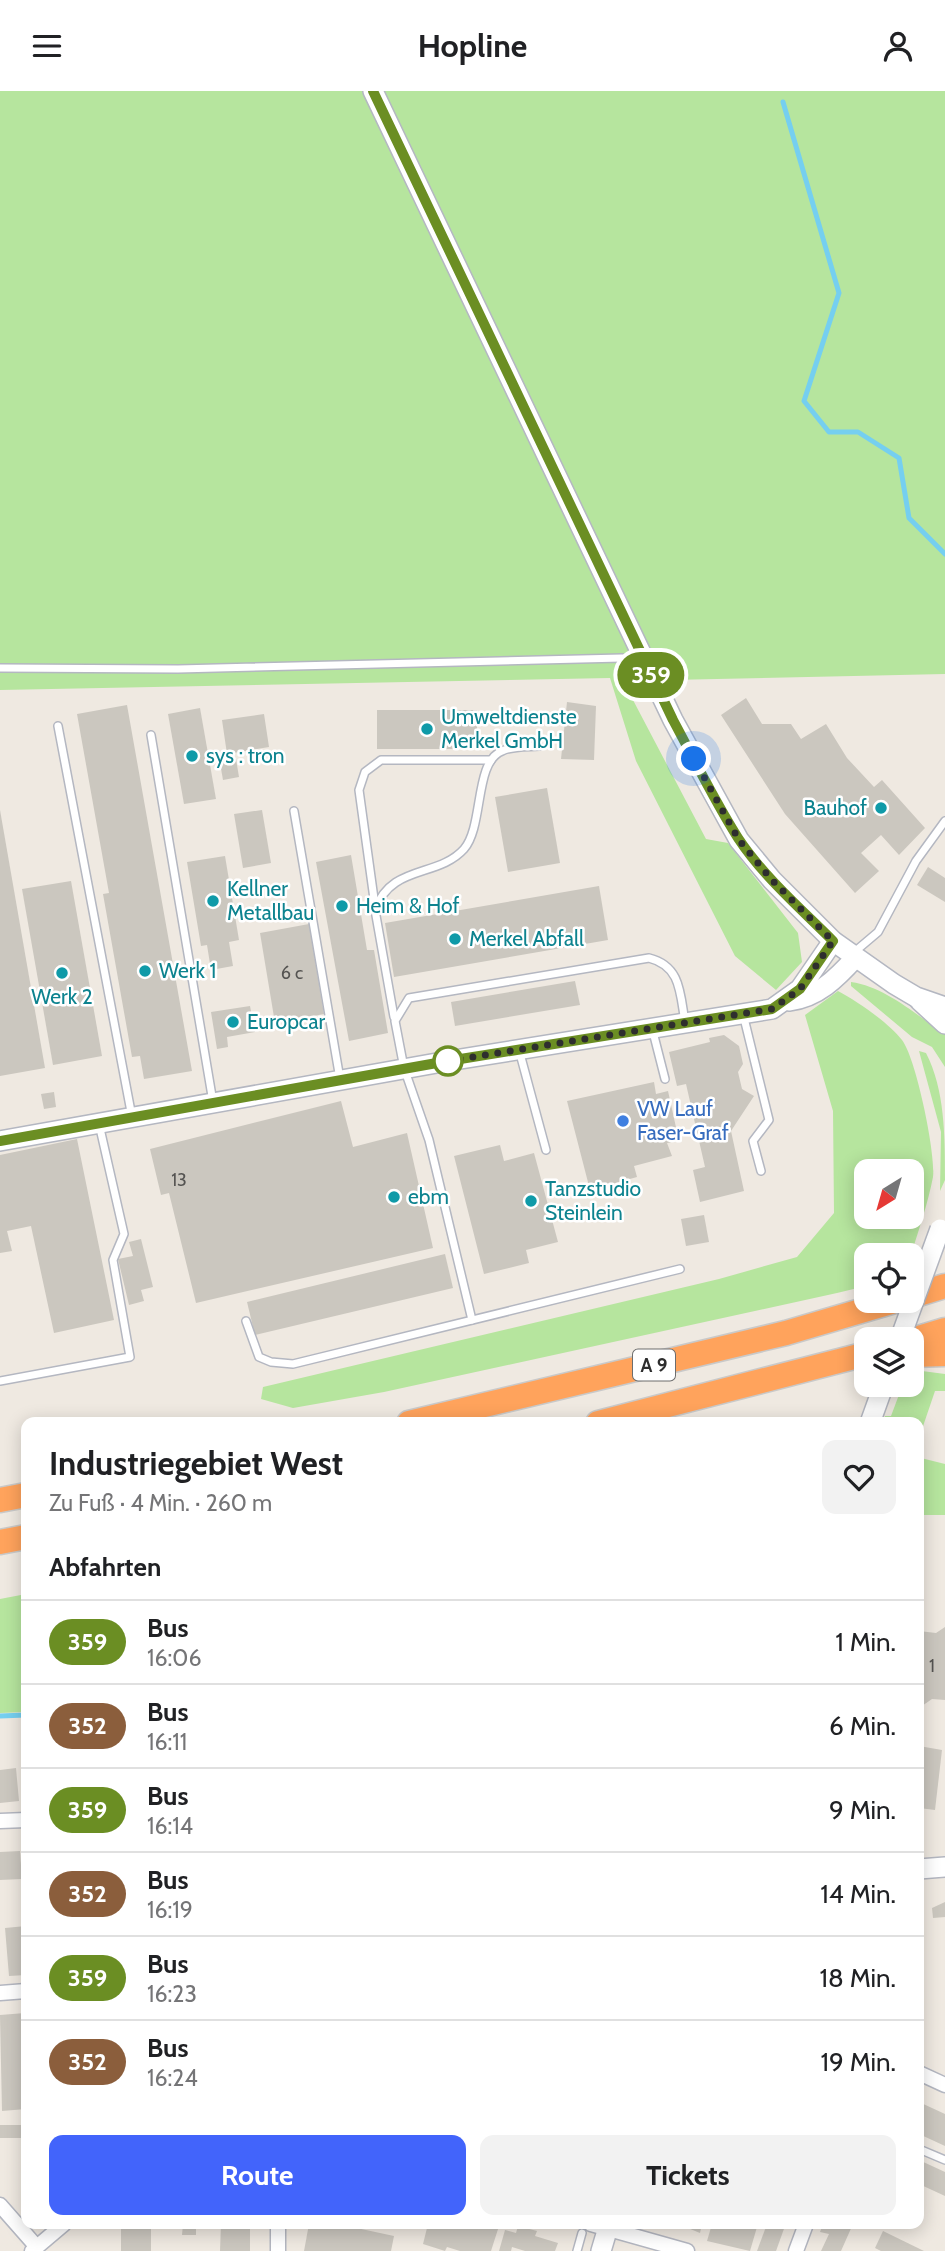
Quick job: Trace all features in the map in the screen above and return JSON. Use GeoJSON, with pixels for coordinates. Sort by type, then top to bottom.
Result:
{"type":"FeatureCollection","features":[{"type":"Feature","properties":{"kind":"highway"},"geometry":{"type":"LineString","coordinates":[[924,1292],[945,1286]]}},
{"type":"Feature","properties":{"kind":"highway","name":"A 9"},"geometry":{"type":"LineString","coordinates":[[433,1417],[786,1333],[854,1313]]}},
{"type":"Feature","properties":{"kind":"highway"},"geometry":{"type":"LineString","coordinates":[[924,1337],[945,1330]]}},
{"type":"Feature","properties":{"kind":"highway"},"geometry":{"type":"LineString","coordinates":[[924,1355],[945,1354]]}},
{"type":"Feature","properties":{"kind":"highway","name":"A 9"},"geometry":{"type":"LineString","coordinates":[[622,1417],[854,1358]]}},
{"type":"Feature","properties":{"kind":"highway"},"geometry":{"type":"LineString","coordinates":[[0,1500],[21,1496]]}},
{"type":"Feature","properties":{"kind":"highway"},"geometry":{"type":"LineString","coordinates":[[0,1542],[21,1538]]}},
{"type":"Feature","properties":{"kind":"street"},"geometry":{"type":"LineString","coordinates":[[373,91],[648,667],[715,799],[746,848],[833,941],[944,1019]]}},
{"type":"Feature","properties":{"kind":"street"},"geometry":{"type":"LineString","coordinates":[[0,1141],[404,1068],[772,1009],[800,989],[833,941]]}},
{"type":"Feature","properties":{"kind":"street"},"geometry":{"type":"LineString","coordinates":[[785,1002],[801,1000],[815,993],[836,979],[853,957]]}},
{"type":"Feature","properties":{"kind":"street"},"geometry":{"type":"LineString","coordinates":[[904,1327],[943,1224]]}},
{"type":"Feature","properties":{"kind":"street"},"geometry":{"type":"LineString","coordinates":[[873,1415],[879,1397]]}},
{"type":"Feature","properties":{"kind":"street"},"geometry":{"type":"LineString","coordinates":[[0,1821],[21,1820]]}},
{"type":"Feature","properties":{"kind":"street"},"geometry":{"type":"LineString","coordinates":[[924,1869],[945,1867]]}},
{"type":"Feature","properties":{"kind":"street"},"geometry":{"type":"LineString","coordinates":[[0,1993],[21,1991]]}},
{"type":"Feature","properties":{"kind":"street"},"geometry":{"type":"LineString","coordinates":[[924,2075],[945,2085]]}},
{"type":"Feature","properties":{"kind":"street"},"geometry":{"type":"LineString","coordinates":[[0,2205],[34,2249],[58,2229]]}},
{"type":"Feature","properties":{"kind":"street"},"geometry":{"type":"LineString","coordinates":[[278,2229],[278,2251]]}},
{"type":"Feature","properties":{"kind":"street"},"geometry":{"type":"LineString","coordinates":[[597,2229],[601,2251]]}},
{"type":"Feature","properties":{"kind":"street"},"geometry":{"type":"LineString","coordinates":[[604,2229],[687,2251]]}},
{"type":"Feature","properties":{"kind":"street"},"geometry":{"type":"LineString","coordinates":[[796,2251],[804,2229]]}},
{"type":"Feature","properties":{"kind":"lane"},"geometry":{"type":"LineString","coordinates":[[0,668],[178,669],[622,658]]}},
{"type":"Feature","properties":{"kind":"lane"},"geometry":{"type":"LineString","coordinates":[[58,726],[132,1117]]}},
{"type":"Feature","properties":{"kind":"lane"},"geometry":{"type":"LineString","coordinates":[[151,735],[213,1103]]}},
{"type":"Feature","properties":{"kind":"lane"},"geometry":{"type":"LineString","coordinates":[[375,911],[380,897],[399,879],[455,856],[464,849],[475,827],[485,772],[491,760],[500,751],[539,745]]}},
{"type":"Feature","properties":{"kind":"lane"},"geometry":{"type":"LineString","coordinates":[[472,1320],[429,1140],[404,1068],[375,911],[359,790],[365,772],[381,761],[491,760]]}},
{"type":"Feature","properties":{"kind":"lane"},"geometry":{"type":"LineString","coordinates":[[294,811],[341,1080]]}},
{"type":"Feature","properties":{"kind":"lane"},"geometry":{"type":"LineString","coordinates":[[853,957],[878,932],[916,861],[945,821]]}},
{"type":"Feature","properties":{"kind":"lane"},"geometry":{"type":"LineString","coordinates":[[395,1021],[409,998],[649,958],[672,968],[678,980],[685,1022]]}},
{"type":"Feature","properties":{"kind":"lane"},"geometry":{"type":"LineString","coordinates":[[743,1014],[769,1120],[753,1141],[761,1171]]}},
{"type":"Feature","properties":{"kind":"lane"},"geometry":{"type":"LineString","coordinates":[[652,1028],[665,1079]]}},
{"type":"Feature","properties":{"kind":"lane"},"geometry":{"type":"LineString","coordinates":[[519,1049],[546,1150]]}},
{"type":"Feature","properties":{"kind":"lane"},"geometry":{"type":"LineString","coordinates":[[0,1381],[130,1357],[113,1260],[124,1234],[99,1123]]}},
{"type":"Feature","properties":{"kind":"lane"},"geometry":{"type":"LineString","coordinates":[[246,1321],[253,1347],[259,1357],[271,1362],[293,1364],[680,1269]]}},
{"type":"Feature","properties":{"kind":"lane"},"geometry":{"type":"LineString","coordinates":[[924,2151],[945,2160]]}},
{"type":"Feature","properties":{"kind":"lane"},"geometry":{"type":"LineString","coordinates":[[577,2251],[595,2229]]}},
{"type":"Feature","properties":{"kind":"green space"},"geometry":{"type":"Polygon","coordinates":[[[0,91],[945,91],[945,674],[623,681],[706,839],[728,843],[798,933],[802,962],[776,990],[735,956],[636,761],[610,678],[0,690],[0,91]]]}},
{"type":"Feature","properties":{"kind":"green space"},"geometry":{"type":"Polygon","coordinates":[[[851,982],[888,996],[945,1034],[945,1067],[932,1047],[912,1037],[851,986],[851,982]]]}},
{"type":"Feature","properties":{"kind":"green space"},"geometry":{"type":"Polygon","coordinates":[[[838,991],[863,1006],[902,1040],[913,1066],[924,1107],[933,1165],[933,1177],[924,1213],[924,1159],[854,1159],[854,1229],[919,1229],[915,1243],[854,1243],[854,1289],[384,1392],[293,1408],[261,1399],[263,1387],[719,1279],[797,1257],[834,1213],[833,1111],[805,1015],[838,991]]]}},
{"type":"Feature","properties":{"kind":"green space"},"geometry":{"type":"Polygon","coordinates":[[[919,1051],[926,1053],[940,1098],[945,1180],[940,1191],[941,1132],[919,1051]]]}},
{"type":"Feature","properties":{"kind":"green space"},"geometry":{"type":"Polygon","coordinates":[[[924,1371],[945,1374],[945,1391],[935,1391],[924,1423],[924,1417],[885,1417],[891,1416],[898,1397],[924,1397],[924,1371]]]}},
{"type":"Feature","properties":{"kind":"green space"},"geometry":{"type":"Polygon","coordinates":[[[924,1459],[945,1464],[945,1515],[924,1515],[924,1459]]]}},
{"type":"Feature","properties":{"kind":"green space"},"geometry":{"type":"Polygon","coordinates":[[[21,1595],[21,1712],[0,1713],[0,1599],[21,1595]]]}},
{"type":"Feature","properties":{"kind":"building"},"geometry":{"type":"Polygon","coordinates":[[[746,698],[762,724],[791,724],[801,739],[826,724],[847,758],[874,787],[882,780],[925,828],[899,855],[881,835],[861,853],[879,871],[855,893],[785,814],[721,715],[746,698]]]}},
{"type":"Feature","properties":{"kind":"building"},"geometry":{"type":"Polygon","coordinates":[[[567,702],[596,706],[594,760],[561,759],[567,702]]]}},
{"type":"Feature","properties":{"kind":"building"},"geometry":{"type":"Polygon","coordinates":[[[127,705],[192,1071],[144,1079],[140,1056],[132,1057],[103,894],[109,893],[77,714],[127,705]]]}},
{"type":"Feature","properties":{"kind":"building","name":"sys : tron"},"geometry":{"type":"Polygon","coordinates":[[[200,708],[216,799],[184,804],[168,714],[200,708]]]}},
{"type":"Feature","properties":{"kind":"building","name":"Umweltdienste Merkel GmbH"},"geometry":{"type":"Polygon","coordinates":[[[377,710],[477,710],[477,749],[377,749],[377,710]]]}},
{"type":"Feature","properties":{"kind":"building"},"geometry":{"type":"Polygon","coordinates":[[[264,714],[269,747],[227,754],[222,720],[264,714]]]}},
{"type":"Feature","properties":{"kind":"building"},"geometry":{"type":"Polygon","coordinates":[[[236,759],[239,777],[223,780],[220,763],[236,759]]]}},
{"type":"Feature","properties":{"kind":"building"},"geometry":{"type":"Polygon","coordinates":[[[547,788],[560,863],[508,872],[495,797],[547,788]]]}},
{"type":"Feature","properties":{"kind":"building"},"geometry":{"type":"Polygon","coordinates":[[[0,810],[45,1068],[0,1076],[0,810]]]}},
{"type":"Feature","properties":{"kind":"building"},"geometry":{"type":"Polygon","coordinates":[[[262,810],[271,863],[243,868],[234,814],[262,810]]]}},
{"type":"Feature","properties":{"kind":"building","name":"Heim & Hof"},"geometry":{"type":"Polygon","coordinates":[[[351,855],[367,950],[374,950],[388,1033],[349,1041],[316,862],[351,855]]]}},
{"type":"Feature","properties":{"kind":"building","name":"Kellner Metallbau"},"geometry":{"type":"Polygon","coordinates":[[[225,856],[239,940],[229,942],[233,966],[211,970],[207,945],[201,946],[187,862],[225,856]]]}},
{"type":"Feature","properties":{"kind":"building"},"geometry":{"type":"Polygon","coordinates":[[[928,867],[945,878],[945,902],[917,885],[928,867]]]}},
{"type":"Feature","properties":{"kind":"building","name":"Werk 2"},"geometry":{"type":"Polygon","coordinates":[[[71,881],[102,1056],[53,1065],[22,889],[71,881]]]}},
{"type":"Feature","properties":{"kind":"building","name":"Merkel Abfall"},"geometry":{"type":"Polygon","coordinates":[[[599,886],[608,940],[394,977],[385,923],[599,886]]]}},
{"type":"Feature","properties":{"kind":"building"},"geometry":{"type":"Polygon","coordinates":[[[309,924],[324,1014],[275,1023],[260,933],[309,924]]]}},
{"type":"Feature","properties":{"kind":"building"},"geometry":{"type":"Polygon","coordinates":[[[575,981],[580,1005],[455,1026],[451,1002],[575,981]]]}},
{"type":"Feature","properties":{"kind":"building","name":"Europcar"},"geometry":{"type":"Polygon","coordinates":[[[250,1006],[255,1032],[227,1037],[228,1047],[217,1049],[211,1012],[250,1006]]]}},
{"type":"Feature","properties":{"kind":"building"},"geometry":{"type":"Polygon","coordinates":[[[724,1035],[739,1046],[743,1064],[738,1072],[742,1089],[754,1096],[731,1131],[744,1191],[700,1202],[693,1170],[705,1167],[686,1084],[677,1086],[669,1052],[710,1042],[709,1038],[724,1035]]]}},
{"type":"Feature","properties":{"kind":"building","name":"VW Lauf Faser-Graf"},"geometry":{"type":"Polygon","coordinates":[[[654,1082],[656,1094],[668,1091],[679,1141],[667,1143],[672,1156],[634,1166],[637,1177],[590,1190],[567,1101],[654,1082]]]}},
{"type":"Feature","properties":{"kind":"building"},"geometry":{"type":"Polygon","coordinates":[[[54,1092],[56,1107],[44,1109],[41,1094],[54,1092]]]}},
{"type":"Feature","properties":{"kind":"building"},"geometry":{"type":"Polygon","coordinates":[[[341,1101],[353,1147],[407,1133],[433,1248],[196,1303],[169,1193],[161,1195],[150,1149],[341,1101]]]}},
{"type":"Feature","properties":{"kind":"building"},"geometry":{"type":"Polygon","coordinates":[[[77,1139],[114,1320],[54,1333],[31,1226],[7,1231],[12,1251],[0,1253],[0,1155],[77,1139]]]}},
{"type":"Feature","properties":{"kind":"building"},"geometry":{"type":"Polygon","coordinates":[[[500,1145],[504,1161],[534,1153],[558,1242],[526,1250],[529,1263],[484,1274],[454,1156],[500,1145]]]}},
{"type":"Feature","properties":{"kind":"building"},"geometry":{"type":"Polygon","coordinates":[[[704,1215],[709,1242],[686,1246],[681,1219],[704,1215]]]}},
{"type":"Feature","properties":{"kind":"building"},"geometry":{"type":"Polygon","coordinates":[[[141,1239],[153,1287],[141,1290],[144,1301],[129,1305],[118,1259],[133,1256],[129,1242],[141,1239]]]}},
{"type":"Feature","properties":{"kind":"building"},"geometry":{"type":"Polygon","coordinates":[[[445,1254],[453,1288],[255,1335],[247,1302],[445,1254]]]}},
{"type":"Feature","properties":{"kind":"building"},"geometry":{"type":"Polygon","coordinates":[[[945,1627],[945,1700],[932,1699],[924,1705],[924,1632],[936,1633],[945,1627]]]}},
{"type":"Feature","properties":{"kind":"building"},"geometry":{"type":"Polygon","coordinates":[[[924,1747],[942,1750],[935,1810],[924,1809],[924,1747]]]}},
{"type":"Feature","properties":{"kind":"building"},"geometry":{"type":"Polygon","coordinates":[[[16,1768],[19,1801],[0,1803],[0,1770],[16,1768]]]}},
{"type":"Feature","properties":{"kind":"building"},"geometry":{"type":"Polygon","coordinates":[[[20,1851],[21,1879],[0,1880],[0,1852],[20,1851]]]}},
{"type":"Feature","properties":{"kind":"building"},"geometry":{"type":"Polygon","coordinates":[[[945,1902],[945,1917],[933,1918],[932,1908],[945,1902]]]}},
{"type":"Feature","properties":{"kind":"building"},"geometry":{"type":"Polygon","coordinates":[[[21,1926],[21,1975],[9,1976],[5,1928],[21,1926]]]}},
{"type":"Feature","properties":{"kind":"building"},"geometry":{"type":"Polygon","coordinates":[[[21,2013],[21,2109],[2,2111],[0,2015],[21,2013]]]}},
{"type":"Feature","properties":{"kind":"building"},"geometry":{"type":"Polygon","coordinates":[[[924,2104],[945,2114],[945,2146],[924,2136],[924,2104]]]}},
{"type":"Feature","properties":{"kind":"building"},"geometry":{"type":"Polygon","coordinates":[[[0,2125],[21,2125],[21,2138],[0,2138],[0,2125]]]}},
{"type":"Feature","properties":{"kind":"building"},"geometry":{"type":"Polygon","coordinates":[[[924,2162],[945,2172],[945,2196],[924,2186],[924,2162]]]}},
{"type":"Feature","properties":{"kind":"building"},"geometry":{"type":"Polygon","coordinates":[[[121,2229],[151,2229],[151,2251],[121,2251],[121,2229]]]}},
{"type":"Feature","properties":{"kind":"building"},"geometry":{"type":"Polygon","coordinates":[[[183,2229],[196,2229],[196,2235],[182,2235],[183,2229]]]}},
{"type":"Feature","properties":{"kind":"building"},"geometry":{"type":"Polygon","coordinates":[[[221,2229],[250,2229],[250,2251],[220,2251],[221,2229]]]}},
{"type":"Feature","properties":{"kind":"building"},"geometry":{"type":"Polygon","coordinates":[[[308,2229],[361,2229],[394,2236],[391,2251],[304,2251],[308,2229]]]}},
{"type":"Feature","properties":{"kind":"building"},"geometry":{"type":"Polygon","coordinates":[[[427,2229],[498,2229],[491,2251],[460,2251],[447,2247],[445,2251],[423,2244],[427,2229]]]}},
{"type":"Feature","properties":{"kind":"building"},"geometry":{"type":"Polygon","coordinates":[[[517,2229],[529,2229],[537,2231],[535,2236],[558,2243],[555,2251],[525,2251],[512,2247],[511,2251],[499,2251],[505,2230],[516,2233],[517,2229]]]}},
{"type":"Feature","properties":{"kind":"building"},"geometry":{"type":"Polygon","coordinates":[[[711,2229],[756,2229],[750,2251],[707,2241],[711,2229]]]}},
{"type":"Feature","properties":{"kind":"building"},"geometry":{"type":"Polygon","coordinates":[[[765,2229],[784,2229],[776,2251],[757,2251],[765,2229]]]}},
{"type":"Feature","properties":{"kind":"building"},"geometry":{"type":"Polygon","coordinates":[[[821,2229],[851,2229],[841,2251],[821,2251],[829,2234],[820,2232],[821,2229]]]}},
{"type":"Feature","properties":{"kind":"building"},"geometry":{"type":"Polygon","coordinates":[[[883,2231],[924,2251],[881,2251],[875,2248],[883,2231]]]}},
{"type":"Feature","properties":{"kind":"waterway"},"geometry":{"type":"LineString","coordinates":[[783,102],[839,293],[804,401],[829,432],[858,432],[899,458],[909,518],[945,554]]}},
{"type":"Feature","properties":{"kind":"waterway"},"geometry":{"type":"LineString","coordinates":[[0,1716],[21,1715]]}},
{"type":"Feature","properties":{"kind":"bus line","name":"359"},"geometry":{"type":"LineString","coordinates":[[0,1141],[448,1061],[772,1009],[800,989],[833,941],[772,880],[739,840],[715,799],[673,720],[373,91]]}},
{"type":"Feature","properties":{"kind":"place","name":"Umweltdienste Merkel GmbH"},"geometry":{"type":"Point","coordinates":[427,729]}},
{"type":"Feature","properties":{"kind":"place","name":"sys : tron"},"geometry":{"type":"Point","coordinates":[192,756]}},
{"type":"Feature","properties":{"kind":"place","name":"Bauhof"},"geometry":{"type":"Point","coordinates":[881,808]}},
{"type":"Feature","properties":{"kind":"place","name":"Kellner Metallbau"},"geometry":{"type":"Point","coordinates":[213,901]}},
{"type":"Feature","properties":{"kind":"place","name":"Heim & Hof"},"geometry":{"type":"Point","coordinates":[342,906]}},
{"type":"Feature","properties":{"kind":"place","name":"Merkel Abfall"},"geometry":{"type":"Point","coordinates":[455,939]}},
{"type":"Feature","properties":{"kind":"place","name":"Werk 1"},"geometry":{"type":"Point","coordinates":[145,971]}},
{"type":"Feature","properties":{"kind":"place","name":"Werk 2"},"geometry":{"type":"Point","coordinates":[62,973]}},
{"type":"Feature","properties":{"kind":"place","name":"Europcar"},"geometry":{"type":"Point","coordinates":[233,1022]}},
{"type":"Feature","properties":{"kind":"place","name":"VW Lauf Faser-Graf"},"geometry":{"type":"Point","coordinates":[623,1121]}},
{"type":"Feature","properties":{"kind":"place","name":"ebm"},"geometry":{"type":"Point","coordinates":[394,1197]}},
{"type":"Feature","properties":{"kind":"place","name":"Tanzstudio Steinlein"},"geometry":{"type":"Point","coordinates":[531,1201]}},
{"type":"Feature","properties":{"kind":"route"},"geometry":{"type":"LineString","coordinates":[[448,1061],[772,1009],[800,989],[833,941],[772,880],[739,840],[694,759]]}}]}
